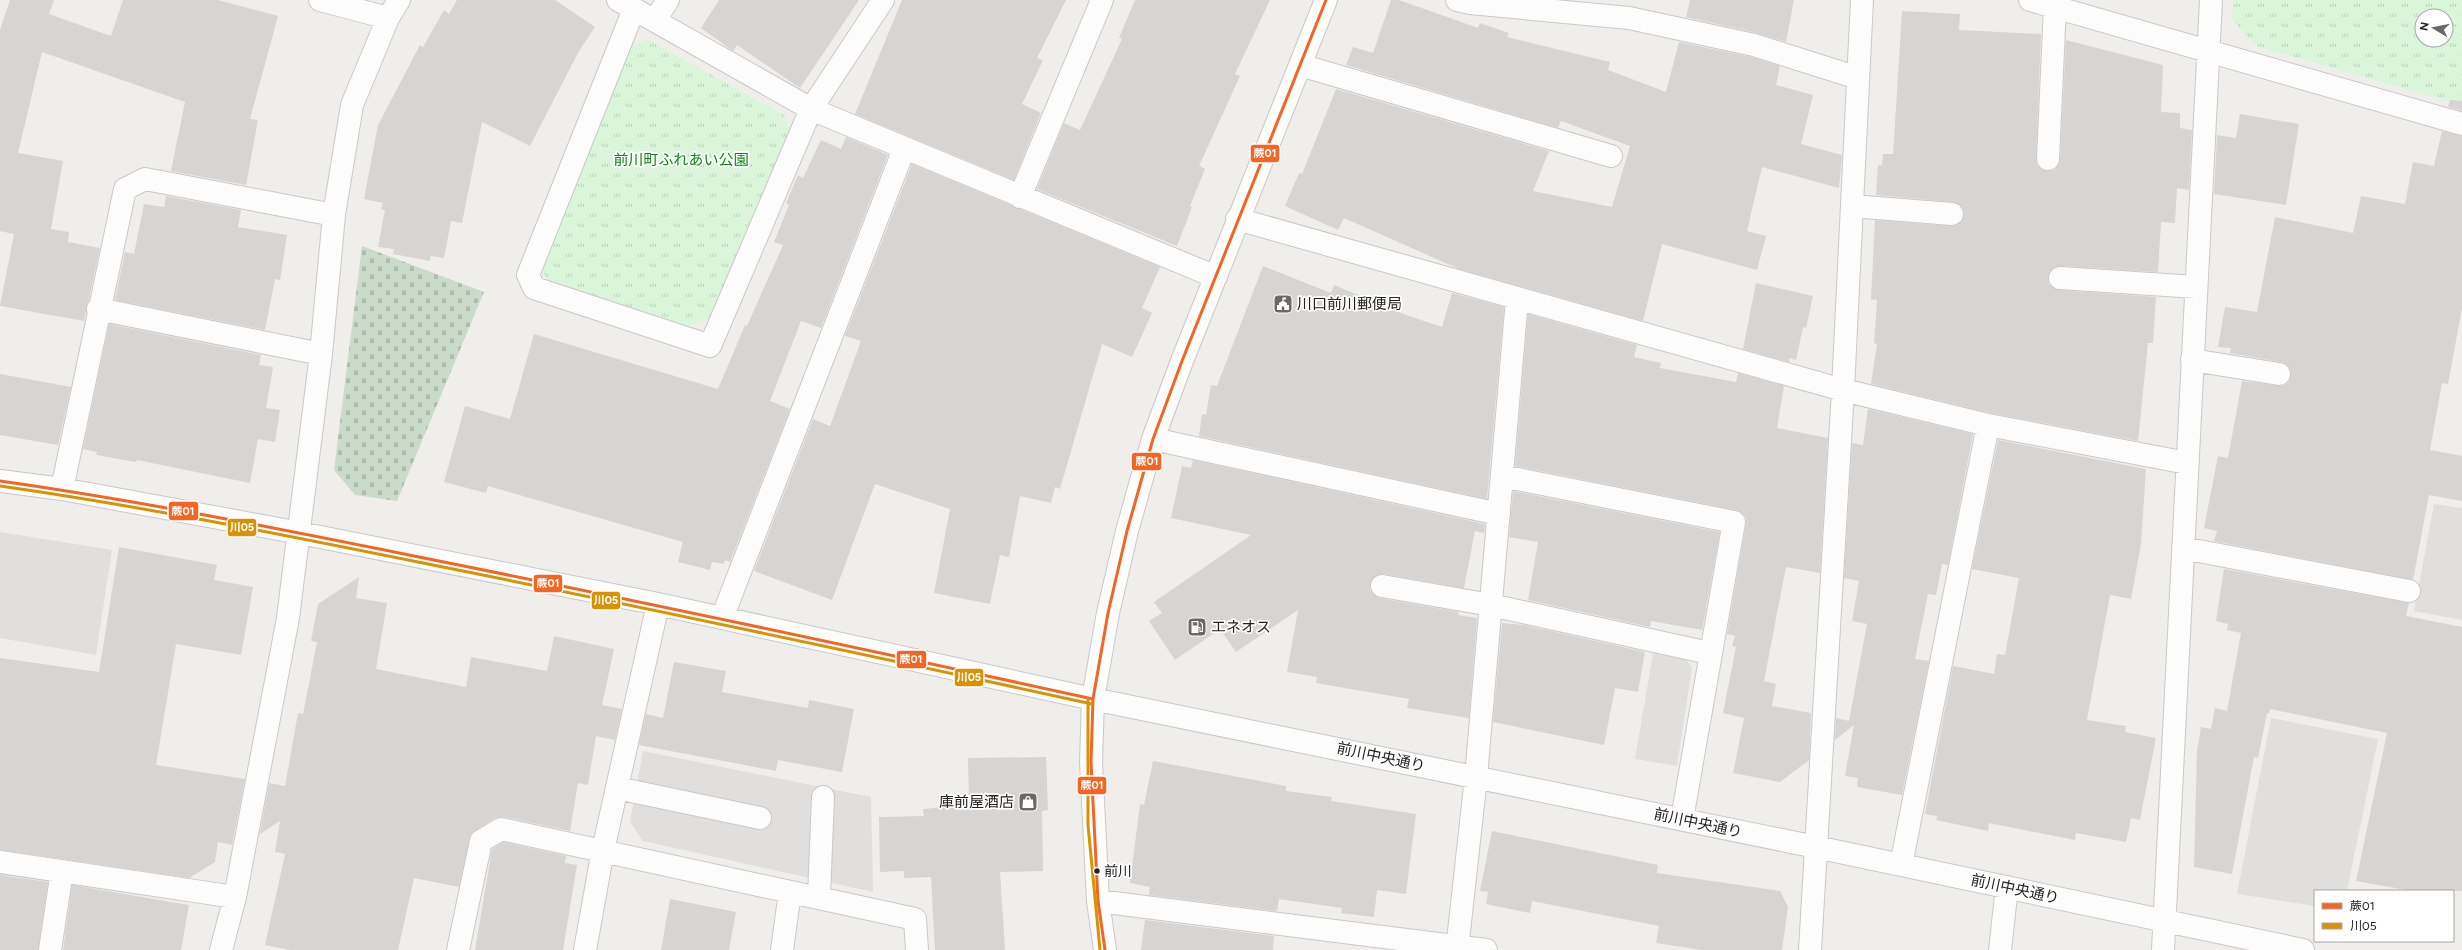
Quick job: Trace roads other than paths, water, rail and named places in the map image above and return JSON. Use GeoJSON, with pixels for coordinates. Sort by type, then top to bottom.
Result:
{"type":"FeatureCollection","features":[{"type":"Feature","properties":{"kind":"street"},"geometry":{"type":"LineString","coordinates":[[222,950],[235,896],[288,618],[300,533],[321,354],[334,216],[352,105],[394,9],[320,0]]}},
{"type":"Feature","properties":{"kind":"street"},"geometry":{"type":"LineString","coordinates":[[655,20],[668,0]]}},
{"type":"Feature","properties":{"kind":"street"},"geometry":{"type":"LineString","coordinates":[[883,0],[811,108],[710,346],[534,288],[528,275],[626,4],[811,108],[904,149],[1216,277]]}},
{"type":"Feature","properties":{"kind":"street"},"geometry":{"type":"LineString","coordinates":[[1020,197],[1102,0]]}},
{"type":"Feature","properties":{"kind":"street"},"geometry":{"type":"LineString","coordinates":[[1105,950],[1098,901],[1091,762],[1093,699],[1108,613],[1127,531],[1153,439],[1182,360],[1216,277],[1237,219],[1326,0]]}},
{"type":"Feature","properties":{"kind":"street"},"geometry":{"type":"LineString","coordinates":[[1457,0],[1629,18],[1754,45],[1858,78]]}},
{"type":"Feature","properties":{"kind":"street"},"geometry":{"type":"LineString","coordinates":[[1810,950],[1843,390],[1862,0]]}},
{"type":"Feature","properties":{"kind":"street"},"geometry":{"type":"LineString","coordinates":[[2030,0],[2462,124]]}},
{"type":"Feature","properties":{"kind":"street"},"geometry":{"type":"LineString","coordinates":[[2163,950],[2211,0]]}},
{"type":"Feature","properties":{"kind":"street"},"geometry":{"type":"LineString","coordinates":[[2048,159],[2055,7]]}},
{"type":"Feature","properties":{"kind":"street"},"geometry":{"type":"LineString","coordinates":[[1300,65],[1611,156]]}},
{"type":"Feature","properties":{"kind":"street"},"geometry":{"type":"LineString","coordinates":[[722,618],[904,149]]}},
{"type":"Feature","properties":{"kind":"street"},"geometry":{"type":"LineString","coordinates":[[62,489],[98,309],[125,189],[145,179],[334,216]]}},
{"type":"Feature","properties":{"kind":"street"},"geometry":{"type":"LineString","coordinates":[[1852,206],[1952,214]]}},
{"type":"Feature","properties":{"kind":"street"},"geometry":{"type":"LineString","coordinates":[[1237,219],[1843,390],[1988,425],[2187,463]]}},
{"type":"Feature","properties":{"kind":"street"},"geometry":{"type":"LineString","coordinates":[[2060,278],[2196,286]]}},
{"type":"Feature","properties":{"kind":"street"},"geometry":{"type":"LineString","coordinates":[[1457,948],[1476,777],[1517,299]]}},
{"type":"Feature","properties":{"kind":"street"},"geometry":{"type":"LineString","coordinates":[[98,309],[321,354]]}},
{"type":"Feature","properties":{"kind":"street"},"geometry":{"type":"LineString","coordinates":[[2192,360],[2279,374]]}},
{"type":"Feature","properties":{"kind":"street"},"geometry":{"type":"LineString","coordinates":[[1901,865],[1988,425]]}},
{"type":"Feature","properties":{"kind":"street"},"geometry":{"type":"LineString","coordinates":[[1153,439],[1499,514]]}},
{"type":"Feature","properties":{"kind":"street"},"geometry":{"type":"LineString","coordinates":[[1502,476],[1734,522],[1682,819]]}},
{"type":"Feature","properties":{"kind":"street","name":"前川中央通り"},"geometry":{"type":"LineString","coordinates":[[0,481],[62,489],[300,533],[658,604],[1093,699],[1682,819],[2303,950]]}},
{"type":"Feature","properties":{"kind":"street"},"geometry":{"type":"LineString","coordinates":[[2183,548],[2409,591]]}},
{"type":"Feature","properties":{"kind":"street"},"geometry":{"type":"LineString","coordinates":[[1382,586],[1491,605],[1710,653]]}},
{"type":"Feature","properties":{"kind":"street"},"geometry":{"type":"LineString","coordinates":[[585,950],[603,850],[658,604]]}},
{"type":"Feature","properties":{"kind":"street"},"geometry":{"type":"LineString","coordinates":[[617,788],[760,818]]}},
{"type":"Feature","properties":{"kind":"street"},"geometry":{"type":"LineString","coordinates":[[819,896],[824,797]]}},
{"type":"Feature","properties":{"kind":"street"},"geometry":{"type":"LineString","coordinates":[[458,950],[481,841],[501,829],[603,850],[790,892],[819,896],[916,919],[917,950]]}},
{"type":"Feature","properties":{"kind":"street"},"geometry":{"type":"LineString","coordinates":[[0,862],[235,896]]}},
{"type":"Feature","properties":{"kind":"street"},"geometry":{"type":"LineString","coordinates":[[50,950],[62,871]]}},
{"type":"Feature","properties":{"kind":"street"},"geometry":{"type":"LineString","coordinates":[[2000,950],[2007,887]]}},
{"type":"Feature","properties":{"kind":"street"},"geometry":{"type":"LineString","coordinates":[[782,950],[790,892]]}},
{"type":"Feature","properties":{"kind":"street"},"geometry":{"type":"LineString","coordinates":[[1098,901],[1457,948],[1486,950]]}},
{"type":"Feature","properties":{"kind":"place","name":"川口前川郵便局"},"geometry":{"type":"Point","coordinates":[1283,304]}},
{"type":"Feature","properties":{"kind":"place","name":"エネオス"},"geometry":{"type":"Point","coordinates":[1197,627]}},
{"type":"Feature","properties":{"kind":"place","name":"庫前屋酒店"},"geometry":{"type":"Point","coordinates":[1028,802]}},
{"type":"Feature","properties":{"kind":"place","name":"前川"},"geometry":{"type":"Point","coordinates":[1097,871]}},
{"type":"Feature","properties":{"kind":"park label","name":"前川町ふれあい公園"},"geometry":{"type":"Point","coordinates":[681,160]}}]}
